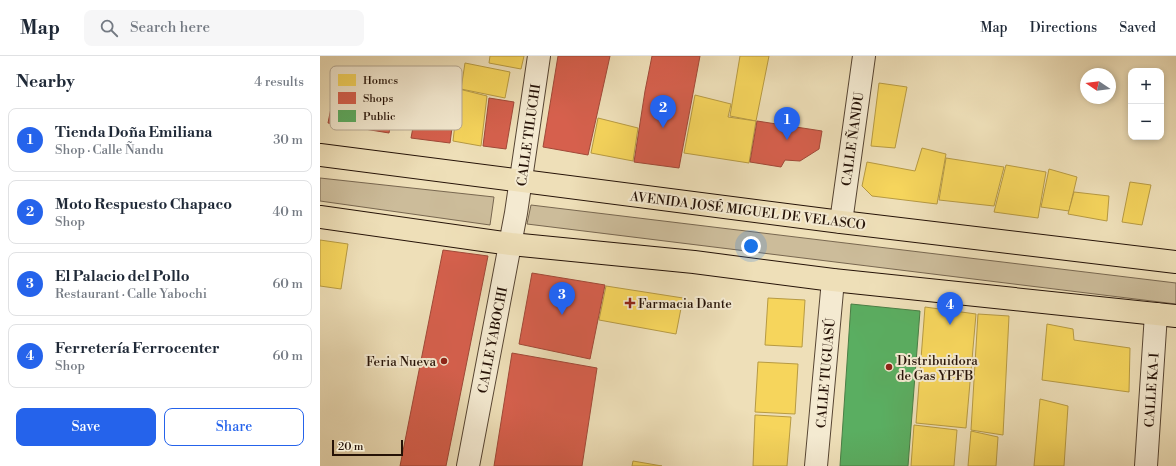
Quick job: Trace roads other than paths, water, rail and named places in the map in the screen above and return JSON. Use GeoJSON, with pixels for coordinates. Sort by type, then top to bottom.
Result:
{"type":"FeatureCollection","features":[{"type":"Feature","properties":{"kind":"main road","name":"AVENIDA JOSÉ MIGUEL DE VELASCO"},"geometry":{"type":"LineString","coordinates":[[320,155],[841,222],[1176,262]]}},
{"type":"Feature","properties":{"kind":"main road"},"geometry":{"type":"LineString","coordinates":[[320,217],[511,244],[694,262],[833,280],[1166,315]]}},
{"type":"Feature","properties":{"kind":"street","name":"CALLE TILUCHI"},"geometry":{"type":"LineString","coordinates":[[516,214],[539,56]]}},
{"type":"Feature","properties":{"kind":"street","name":"CALLE ÑANDU"},"geometry":{"type":"LineString","coordinates":[[841,222],[864,56]]}},
{"type":"Feature","properties":{"kind":"street","name":"CALLE YABOCHI"},"geometry":{"type":"LineString","coordinates":[[468,466],[516,214]]}},
{"type":"Feature","properties":{"kind":"street","name":"CALLE TUGUASÚ"},"geometry":{"type":"LineString","coordinates":[[816,466],[833,280]]}},
{"type":"Feature","properties":{"kind":"street","name":"CALLE KA-I"},"geometry":{"type":"LineString","coordinates":[[1146,466],[1166,315]]}},
{"type":"Feature","properties":{"kind":"place","name":"Moto Respuesto Chapaco"},"geometry":{"type":"Point","coordinates":[663,128]}},
{"type":"Feature","properties":{"kind":"place","name":"Tienda Doña Emiliana"},"geometry":{"type":"Point","coordinates":[787,140]}},
{"type":"Feature","properties":{"kind":"place","name":"Farmacia Dante"},"geometry":{"type":"Point","coordinates":[630,303]}},
{"type":"Feature","properties":{"kind":"place","name":"El Palacio del Pollo"},"geometry":{"type":"Point","coordinates":[562,315]}},
{"type":"Feature","properties":{"kind":"place","name":"Ferretería Ferrocenter"},"geometry":{"type":"Point","coordinates":[950,325]}},
{"type":"Feature","properties":{"kind":"place","name":"Feria Nueva"},"geometry":{"type":"Point","coordinates":[444,361]}},
{"type":"Feature","properties":{"kind":"place","name":"Distribuidora de Gas YPFB"},"geometry":{"type":"Point","coordinates":[889,367]}}]}
